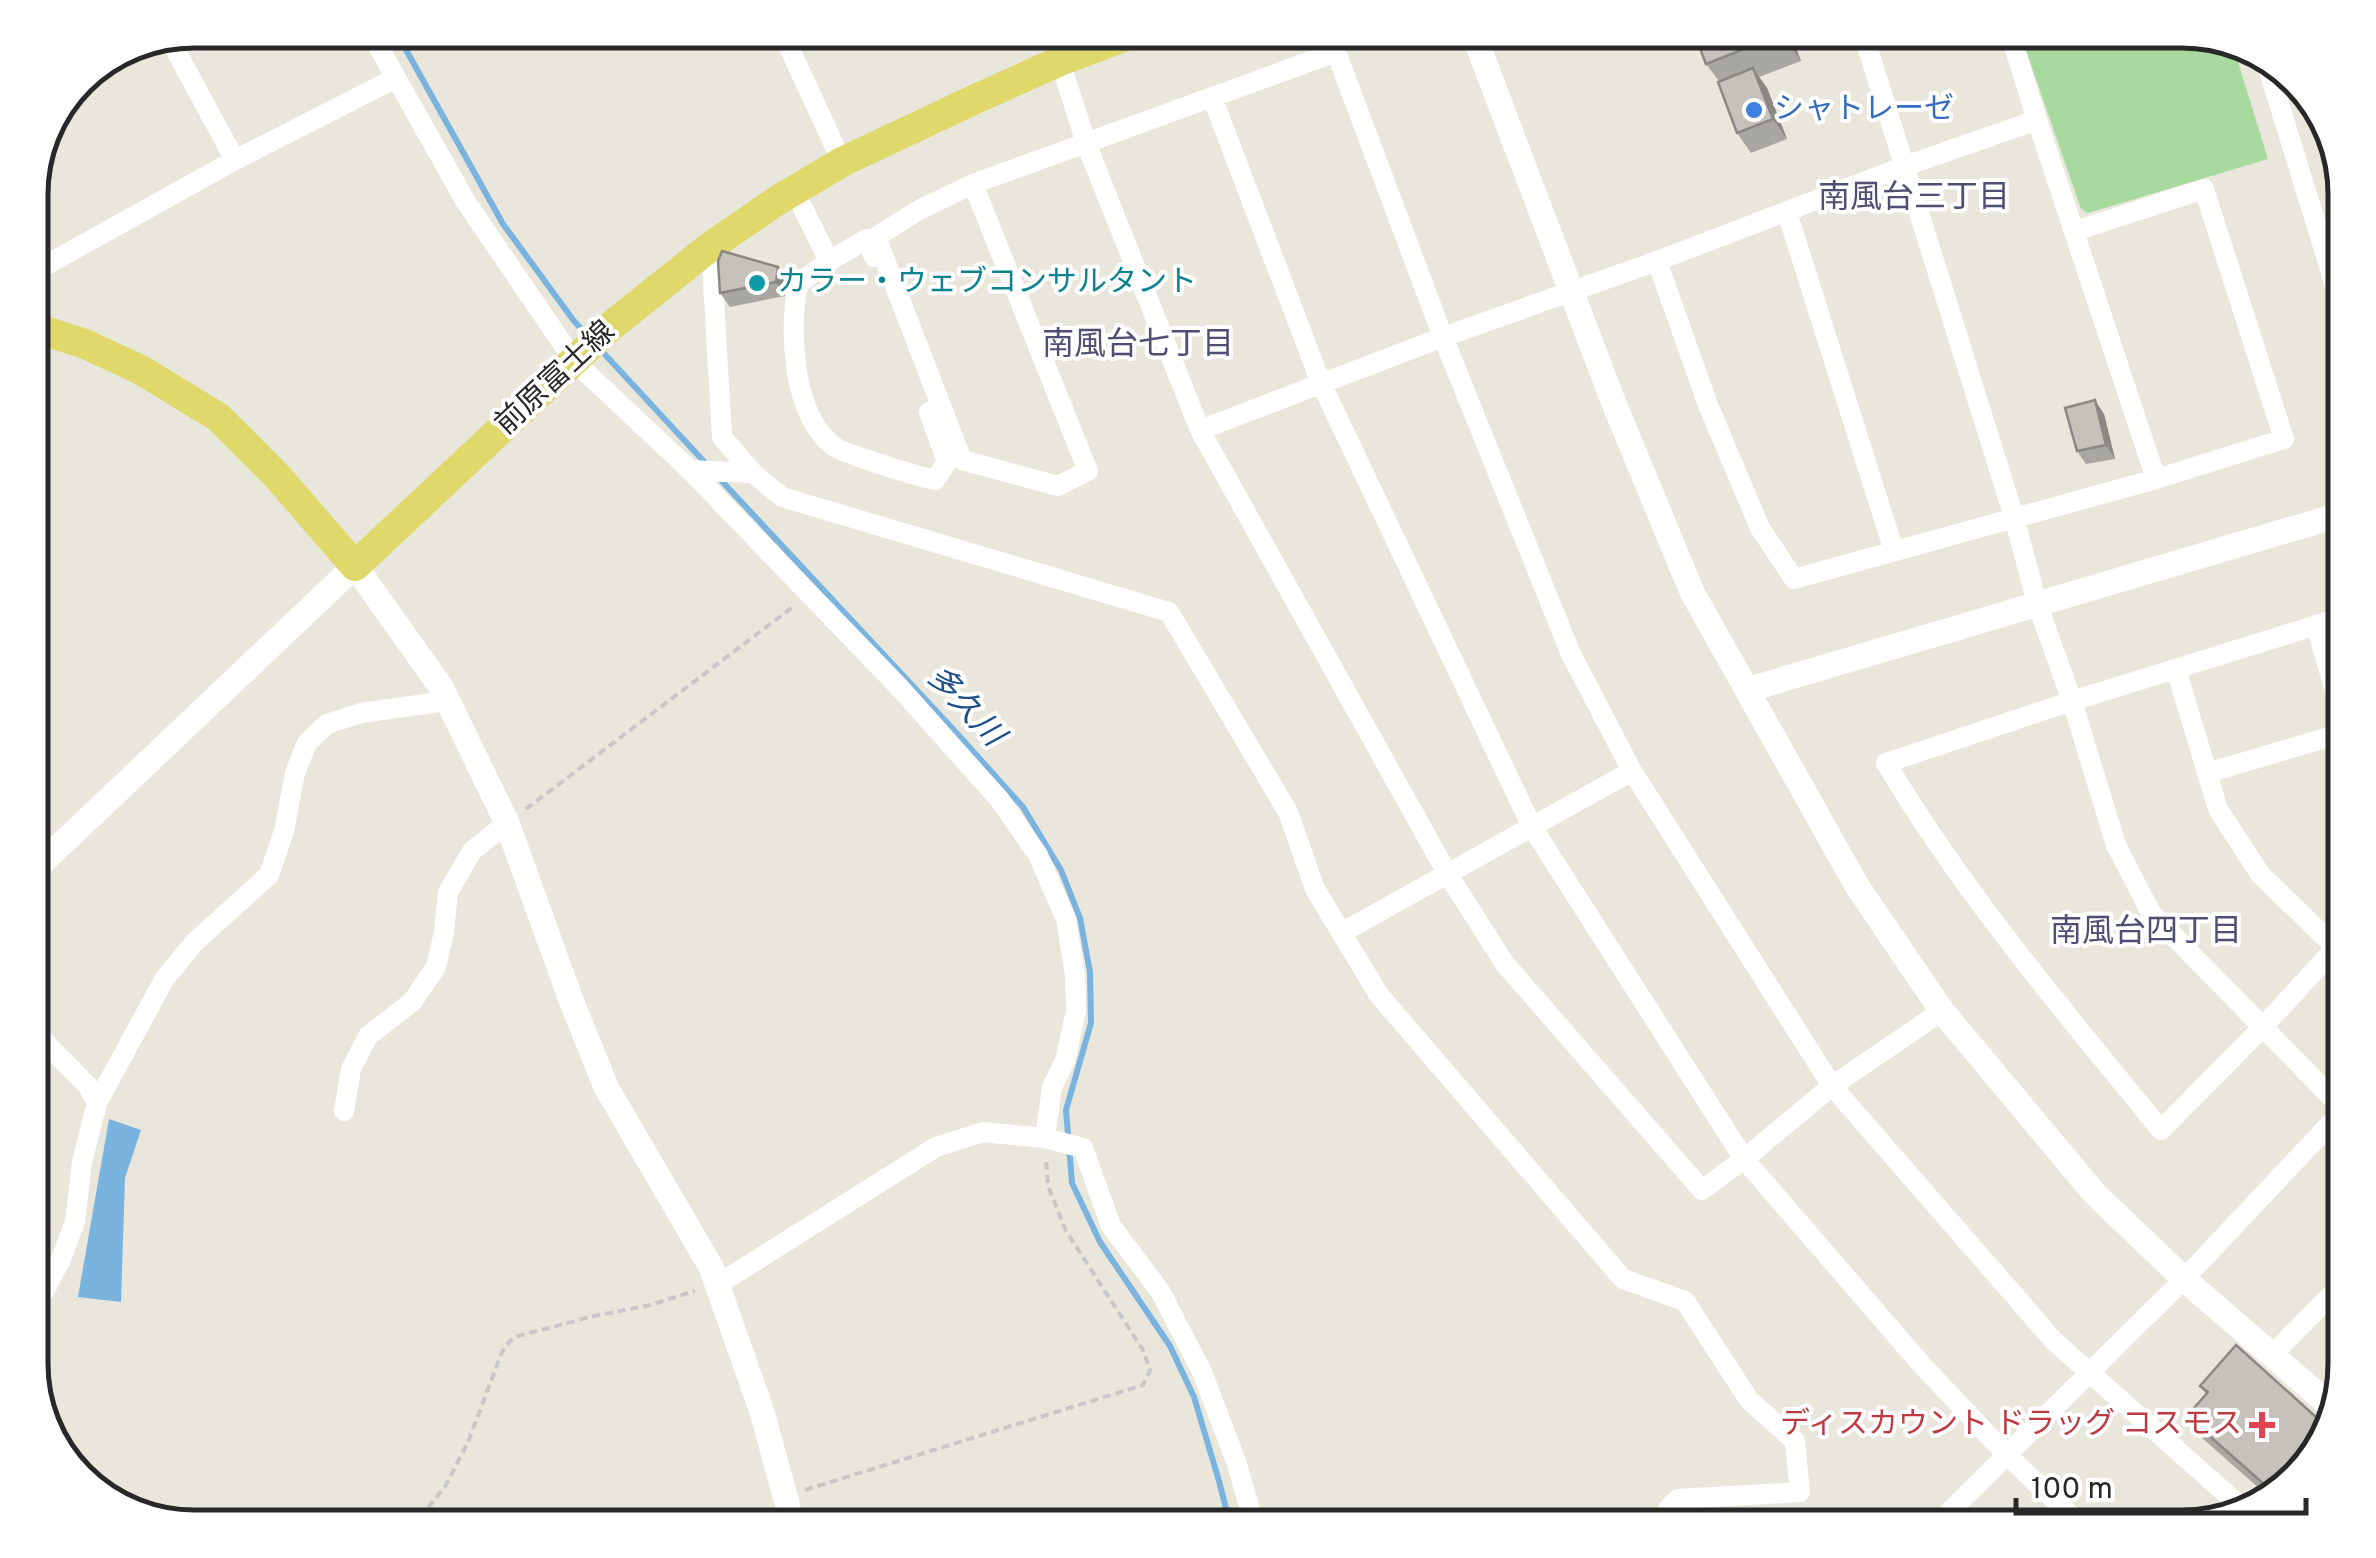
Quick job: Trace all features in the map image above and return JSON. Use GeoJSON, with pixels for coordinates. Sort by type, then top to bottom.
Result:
{"type":"FeatureCollection","features":[{"type":"Feature","properties":{"kind":"main road","name":"前原富士線"},"geometry":{"type":"LineString","coordinates":[[356,566],[611,326],[711,246],[842,162],[1093,48]]}},
{"type":"Feature","properties":{"kind":"main road"},"geometry":{"type":"LineString","coordinates":[[48,332],[142,370],[218,417],[278,476],[356,566]]}},
{"type":"Feature","properties":{"kind":"street"},"geometry":{"type":"LineString","coordinates":[[379,48],[466,202],[575,362],[699,470],[951,743],[1000,800],[1038,855],[1066,919],[1075,976],[1076,1011],[1065,1061],[1052,1087],[1052,1140]]}},
{"type":"Feature","properties":{"kind":"street"},"geometry":{"type":"LineString","coordinates":[[792,48],[842,162]]}},
{"type":"Feature","properties":{"kind":"street"},"geometry":{"type":"LineString","coordinates":[[1056,48],[1086,144],[1200,430],[1447,872],[1505,964],[1702,1190],[1832,1086],[1942,1011]]}},
{"type":"Feature","properties":{"kind":"street"},"geometry":{"type":"LineString","coordinates":[[1479,48],[1613,400],[1692,592],[1857,886],[1942,1011],[2095,1194],[2184,1279],[2323,1400]]}},
{"type":"Feature","properties":{"kind":"street"},"geometry":{"type":"LineString","coordinates":[[1868,48],[2116,845],[2150,913],[2328,1093]]}},
{"type":"Feature","properties":{"kind":"street"},"geometry":{"type":"LineString","coordinates":[[2015,48],[2156,479]]}},
{"type":"Feature","properties":{"kind":"street"},"geometry":{"type":"LineString","coordinates":[[175,49],[235,160]]}},
{"type":"Feature","properties":{"kind":"street"},"geometry":{"type":"LineString","coordinates":[[973,184],[1088,471],[1058,486],[962,460],[876,237],[919,210],[973,184],[1336,52],[1443,337],[1571,654],[1632,771],[1832,1086],[2054,1340],[2235,1500]]}},
{"type":"Feature","properties":{"kind":"street"},"geometry":{"type":"LineString","coordinates":[[48,264],[235,160],[396,78]]}},
{"type":"Feature","properties":{"kind":"street"},"geometry":{"type":"LineString","coordinates":[[2271,78],[2328,262]]}},
{"type":"Feature","properties":{"kind":"street"},"geometry":{"type":"LineString","coordinates":[[1212,97],[1321,384],[1532,827],[1744,1159],[1922,1365],[2006,1455],[2065,1510]]}},
{"type":"Feature","properties":{"kind":"street"},"geometry":{"type":"LineString","coordinates":[[1200,430],[2037,120]]}},
{"type":"Feature","properties":{"kind":"street"},"geometry":{"type":"LineString","coordinates":[[1657,261],[1708,406],[1760,528],[1794,579],[2156,479],[2284,439],[2204,188],[2075,231]]}},
{"type":"Feature","properties":{"kind":"street"},"geometry":{"type":"LineString","coordinates":[[794,190],[829,260]]}},
{"type":"Feature","properties":{"kind":"street"},"geometry":{"type":"LineString","coordinates":[[1787,212],[1894,551]]}},
{"type":"Feature","properties":{"kind":"street"},"geometry":{"type":"LineString","coordinates":[[867,238],[947,462],[934,480],[833,446],[806,412],[793,342],[793,310],[798,284],[829,260],[867,238]]}},
{"type":"Feature","properties":{"kind":"street"},"geometry":{"type":"LineString","coordinates":[[711,246],[722,437],[754,473],[782,496],[1169,612],[1288,812],[1315,890],[1379,995],[1623,1279],[1684,1301],[1749,1400],[1795,1440],[1800,1492],[1678,1499],[1669,1510]]}},
{"type":"Feature","properties":{"kind":"street"},"geometry":{"type":"LineString","coordinates":[[699,470],[754,473]]}},
{"type":"Feature","properties":{"kind":"street"},"geometry":{"type":"LineString","coordinates":[[1747,690],[2328,517]]}},
{"type":"Feature","properties":{"kind":"street"},"geometry":{"type":"LineString","coordinates":[[48,857],[356,566],[441,687],[506,823],[606,1087],[718,1285],[762,1412],[788,1510]]}},
{"type":"Feature","properties":{"kind":"street"},"geometry":{"type":"LineString","coordinates":[[2328,621],[1886,763],[1998,930],[2161,1130],[2328,954]]}},
{"type":"Feature","properties":{"kind":"street"},"geometry":{"type":"LineString","coordinates":[[2316,625],[2328,667]]}},
{"type":"Feature","properties":{"kind":"street"},"geometry":{"type":"LineString","coordinates":[[2176,668],[2218,809],[2260,874],[2328,929]]}},
{"type":"Feature","properties":{"kind":"street"},"geometry":{"type":"LineString","coordinates":[[48,1284],[75,1222],[82,1162],[97,1102],[165,978],[195,942],[269,875],[284,831],[295,773],[307,743],[327,724],[361,712],[448,701]]}},
{"type":"Feature","properties":{"kind":"street"},"geometry":{"type":"LineString","coordinates":[[2207,773],[2328,736]]}},
{"type":"Feature","properties":{"kind":"street"},"geometry":{"type":"LineString","coordinates":[[1341,933],[1632,771]]}},
{"type":"Feature","properties":{"kind":"street"},"geometry":{"type":"LineString","coordinates":[[344,1111],[351,1069],[368,1036],[412,1002],[436,967],[448,892],[472,851],[506,823]]}},
{"type":"Feature","properties":{"kind":"street"},"geometry":{"type":"LineString","coordinates":[[48,1045],[88,1086],[97,1102]]}},
{"type":"Feature","properties":{"kind":"street"},"geometry":{"type":"LineString","coordinates":[[1951,1510],[2184,1279],[2328,1128]]}},
{"type":"Feature","properties":{"kind":"street"},"geometry":{"type":"LineString","coordinates":[[718,1285],[936,1147],[983,1132],[1052,1140],[1083,1148],[1111,1226],[1160,1291],[1202,1372],[1250,1510]]}},
{"type":"Feature","properties":{"kind":"street"},"geometry":{"type":"LineString","coordinates":[[2272,1355],[2328,1301]]}},
{"type":"Feature","properties":{"kind":"path"},"geometry":{"type":"LineString","coordinates":[[506,823],[810,594]]}},
{"type":"Feature","properties":{"kind":"path"},"geometry":{"type":"LineString","coordinates":[[785,1495],[818,1488],[1143,1384],[1150,1371],[1142,1350],[1066,1232],[1048,1186],[1052,1140]]}},
{"type":"Feature","properties":{"kind":"path"},"geometry":{"type":"LineString","coordinates":[[426,1510],[446,1485],[468,1442],[510,1340],[718,1285]]}},
{"type":"Feature","properties":{"kind":"green space"},"geometry":{"type":"Polygon","coordinates":[[[2025,48],[2182,48],[2220,52],[2237,59],[2268,159],[2088,213],[2081,209],[2025,48]]]}},
{"type":"Feature","properties":{"kind":"water"},"geometry":{"type":"Polygon","coordinates":[[[109,1119],[141,1130],[125,1178],[121,1302],[78,1297],[109,1119]]]}},
{"type":"Feature","properties":{"kind":"building"},"geometry":{"type":"Polygon","coordinates":[[[1700,48],[1747,48],[1706,64],[1700,48]]]}},
{"type":"Feature","properties":{"kind":"building"},"geometry":{"type":"Polygon","coordinates":[[[1753,68],[1773,119],[1737,133],[1718,82],[1753,68]]]}},
{"type":"Feature","properties":{"kind":"building"},"geometry":{"type":"Polygon","coordinates":[[[722,251],[778,267],[776,282],[720,293],[718,261],[722,251]]]}},
{"type":"Feature","properties":{"kind":"building"},"geometry":{"type":"Polygon","coordinates":[[[2095,400],[2106,445],[2077,451],[2065,408],[2095,400]]]}},
{"type":"Feature","properties":{"kind":"building"},"geometry":{"type":"Polygon","coordinates":[[[2236,1345],[2318,1419],[2292,1461],[2265,1485],[2187,1416],[2208,1392],[2200,1386],[2236,1345]]]}},
{"type":"Feature","properties":{"kind":"waterway","name":"多久川"},"geometry":{"type":"LineString","coordinates":[[405,48],[503,224],[586,334]]}},
{"type":"Feature","properties":{"kind":"waterway","name":"多久川"},"geometry":{"type":"LineString","coordinates":[[598,347],[709,467]]}},
{"type":"Feature","properties":{"kind":"waterway","name":"多久川"},"geometry":{"type":"LineString","coordinates":[[717,476],[1023,807],[1061,870],[1080,918],[1090,972],[1091,1023],[1066,1110],[1072,1183],[1100,1242],[1170,1346],[1194,1397],[1226,1510]]}},
{"type":"Feature","properties":{"kind":"place","name":"シャトレーゼ"},"geometry":{"type":"Point","coordinates":[1754,110]}},
{"type":"Feature","properties":{"kind":"place","name":"カラー・ウェブコンサルタント"},"geometry":{"type":"Point","coordinates":[757,283]}},
{"type":"Feature","properties":{"kind":"place","name":"ディスカウント ドラッグ コスモス"},"geometry":{"type":"Point","coordinates":[2262,1425]}},
{"type":"Feature","properties":{"kind":"district","name":"南風台三丁目"},"geometry":{"type":"Point","coordinates":[1914,199]}},
{"type":"Feature","properties":{"kind":"district","name":"南風台七丁目"},"geometry":{"type":"Point","coordinates":[1138,346]}},
{"type":"Feature","properties":{"kind":"district","name":"南風台四丁目"},"geometry":{"type":"Point","coordinates":[2146,933]}}]}
